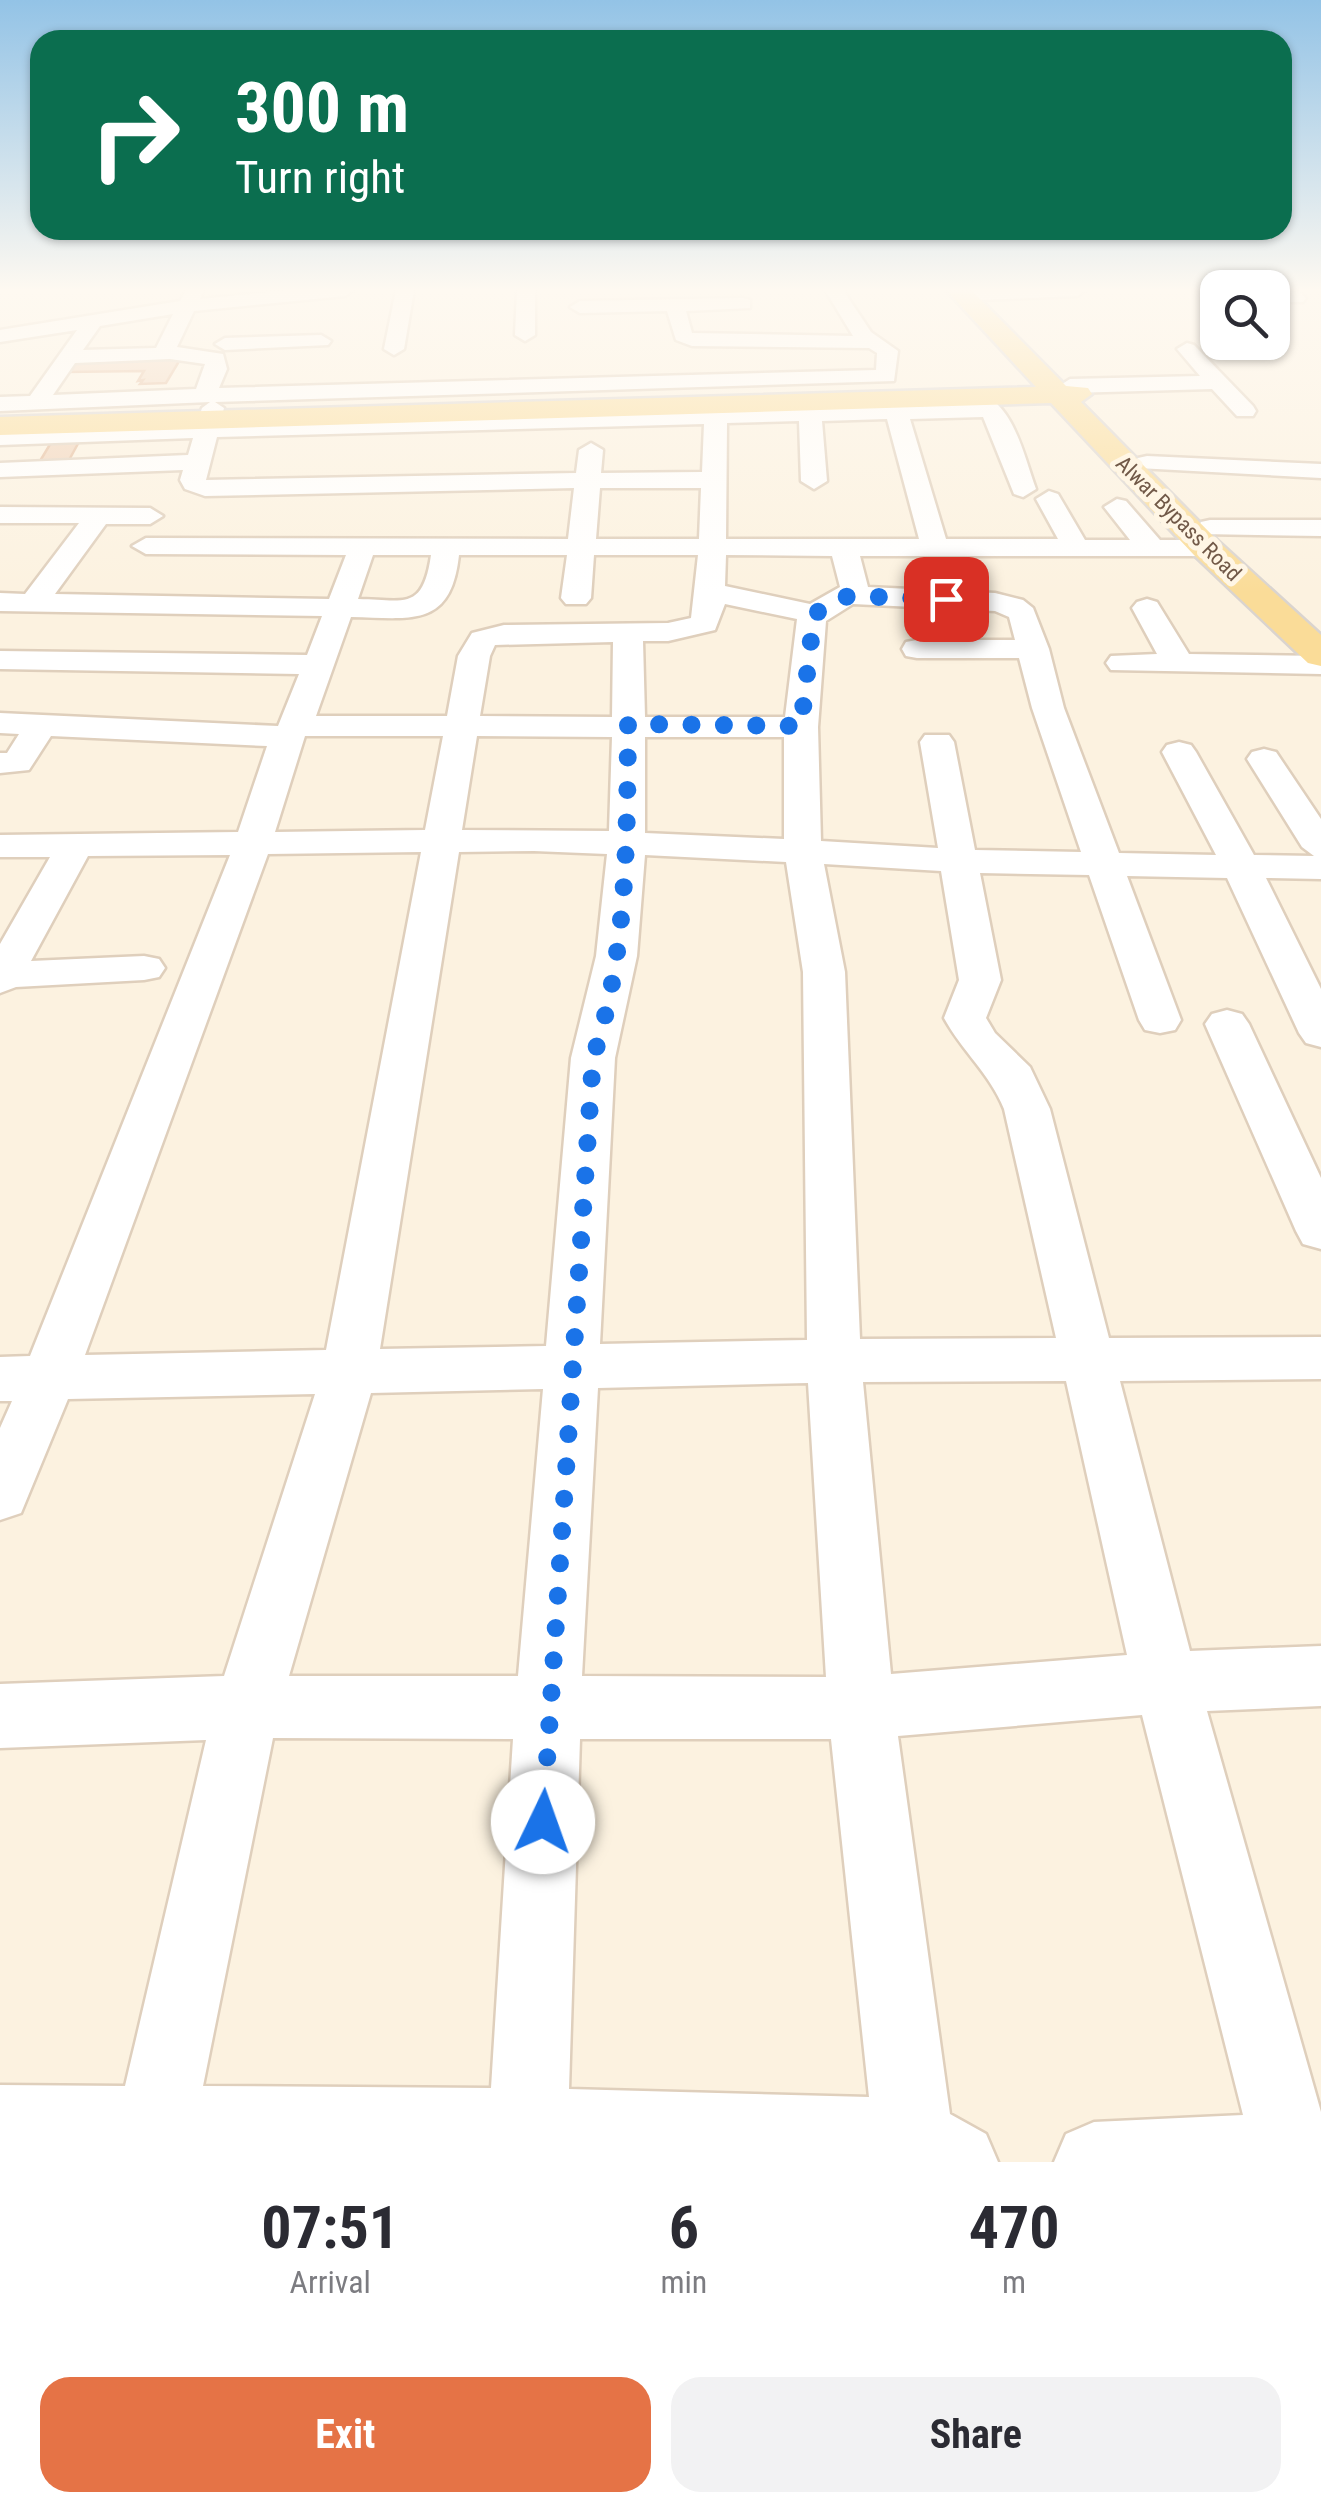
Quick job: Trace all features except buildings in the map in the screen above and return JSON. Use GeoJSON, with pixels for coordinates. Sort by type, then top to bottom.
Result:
{"type":"FeatureCollection","features":[{"type":"Feature","properties":{"kind":"main road"},"geometry":{"type":"LineString","coordinates":[[16,423],[209,413],[356,397],[594,408],[980,399],[1062,392],[1147,463],[1208,538],[1321,630]]}},
{"type":"Feature","properties":{"kind":"main road","name":"Alwar Bypass Road"},"geometry":{"type":"LineString","coordinates":[[1062,392],[1321,655]]}},
{"type":"Feature","properties":{"kind":"main road"},"geometry":{"type":"LineString","coordinates":[[209,413],[314,447],[594,408]]}},
{"type":"Feature","properties":{"kind":"street"},"geometry":{"type":"LineString","coordinates":[[0,462],[16,423],[43,391]]}},
{"type":"Feature","properties":{"kind":"street"},"geometry":{"type":"LineString","coordinates":[[218,391],[193,480],[198,487],[314,447],[419,452],[588,480],[714,480]]}},
{"type":"Feature","properties":{"kind":"street"},"geometry":{"type":"LineString","coordinates":[[356,397],[360,391]]}},
{"type":"Feature","properties":{"kind":"street"},"geometry":{"type":"LineString","coordinates":[[356,397],[504,391]]}},
{"type":"Feature","properties":{"kind":"street"},"geometry":{"type":"LineString","coordinates":[[1062,392],[1079,391]]}},
{"type":"Feature","properties":{"kind":"street"},"geometry":{"type":"LineString","coordinates":[[1226,391],[1245,411]]}},
{"type":"Feature","properties":{"kind":"street"},"geometry":{"type":"LineString","coordinates":[[314,447],[419,452],[594,408],[716,417],[810,416],[898,413],[980,399],[998,418],[1036,494],[1076,548]]}},
{"type":"Feature","properties":{"kind":"street"},"geometry":{"type":"LineString","coordinates":[[0,404],[16,423]]}},
{"type":"Feature","properties":{"kind":"street"},"geometry":{"type":"LineString","coordinates":[[576,598],[594,408]]}},
{"type":"Feature","properties":{"kind":"street"},"geometry":{"type":"LineString","coordinates":[[898,413],[935,546]]}},
{"type":"Feature","properties":{"kind":"street"},"geometry":{"type":"LineString","coordinates":[[810,416],[814,481]]}},
{"type":"Feature","properties":{"kind":"street"},"geometry":{"type":"LineString","coordinates":[[152,2144],[247,1707],[350,1373],[474,656],[484,640],[504,634],[698,628],[707,618],[711,592],[716,417]]}},
{"type":"Feature","properties":{"kind":"street"},"geometry":{"type":"LineString","coordinates":[[0,470],[198,462]]}},
{"type":"Feature","properties":{"kind":"street"},"geometry":{"type":"LineString","coordinates":[[1147,463],[1321,471]]}},
{"type":"Feature","properties":{"kind":"street"},"geometry":{"type":"LineString","coordinates":[[1267,468],[1321,527]]}},
{"type":"Feature","properties":{"kind":"street"},"geometry":{"type":"LineString","coordinates":[[1117,507],[1152,548]]}},
{"type":"Feature","properties":{"kind":"street"},"geometry":{"type":"LineString","coordinates":[[0,515],[150,516]]}},
{"type":"Feature","properties":{"kind":"street"},"geometry":{"type":"LineString","coordinates":[[34,602],[98,516]]}},
{"type":"Feature","properties":{"kind":"street"},"geometry":{"type":"LineString","coordinates":[[146,546],[217,535],[352,536],[446,546],[712,546],[836,585],[935,546],[1152,548],[1208,538],[1321,527]]}},
{"type":"Feature","properties":{"kind":"street"},"geometry":{"type":"LineString","coordinates":[[0,1495],[24,1379],[252,846],[337,606],[352,536]]}},
{"type":"Feature","properties":{"kind":"street"},"geometry":{"type":"LineString","coordinates":[[0,602],[406,609],[428,605],[438,588],[446,546]]}},
{"type":"Feature","properties":{"kind":"street"},"geometry":{"type":"LineString","coordinates":[[0,2124],[152,2144],[528,2145],[929,2154],[861,1708],[834,1362],[824,972],[803,852],[801,726],[836,585]]}},
{"type":"Feature","properties":{"kind":"street"},"geometry":{"type":"LineString","coordinates":[[711,592],[836,585],[1006,604],[1024,614],[1048,708],[1160,1020]]}},
{"type":"Feature","properties":{"kind":"street"},"geometry":{"type":"LineString","coordinates":[[1147,608],[1178,663]]}},
{"type":"Feature","properties":{"kind":"street"},"geometry":{"type":"LineString","coordinates":[[528,2145],[548,1708],[593,1058],[608,1013],[627,842],[628,633]]}},
{"type":"Feature","properties":{"kind":"street"},"geometry":{"type":"LineString","coordinates":[[917,649],[1034,649]]}},
{"type":"Feature","properties":{"kind":"street"},"geometry":{"type":"LineString","coordinates":[[1122,663],[1321,665]]}},
{"type":"Feature","properties":{"kind":"street"},"geometry":{"type":"LineString","coordinates":[[2,664],[317,665]]}},
{"type":"Feature","properties":{"kind":"street"},"geometry":{"type":"LineString","coordinates":[[0,722],[291,731],[462,725],[801,726]]}},
{"type":"Feature","properties":{"kind":"street"},"geometry":{"type":"LineString","coordinates":[[0,764],[17,763],[42,724]]}},
{"type":"Feature","properties":{"kind":"street"},"geometry":{"type":"LineString","coordinates":[[937,742],[980,980],[965,1018],[978,1041],[1014,1077],[1028,1108],[1166,1682],[1293,2158],[1094,2162]]}},
{"type":"Feature","properties":{"kind":"street"},"geometry":{"type":"LineString","coordinates":[[1178,752],[1242,868],[1302,958],[1321,1034]]}},
{"type":"Feature","properties":{"kind":"street"},"geometry":{"type":"LineString","coordinates":[[1264,759],[1321,847]]}},
{"type":"Feature","properties":{"kind":"street"},"geometry":{"type":"LineString","coordinates":[[0,846],[627,842],[960,861],[1321,868]]}},
{"type":"Feature","properties":{"kind":"street"},"geometry":{"type":"LineString","coordinates":[[1,977],[75,845]]}},
{"type":"Feature","properties":{"kind":"street"},"geometry":{"type":"LineString","coordinates":[[1,977],[144,968]]}},
{"type":"Feature","properties":{"kind":"street"},"geometry":{"type":"LineString","coordinates":[[1227,1024],[1321,1232]]}},
{"type":"Feature","properties":{"kind":"street"},"geometry":{"type":"LineString","coordinates":[[24,1379],[572,1366],[1321,1358]]}},
{"type":"Feature","properties":{"kind":"street"},"geometry":{"type":"LineString","coordinates":[[0,1716],[247,1707],[861,1708],[1166,1682],[1321,1676]]}},
{"type":"Feature","properties":{"kind":"route"},"geometry":{"type":"LineString","coordinates":[[543,1822],[593,1058],[608,1013],[627,842],[628,724],[801,726],[814,614],[848,596],[946,599]]}}]}
